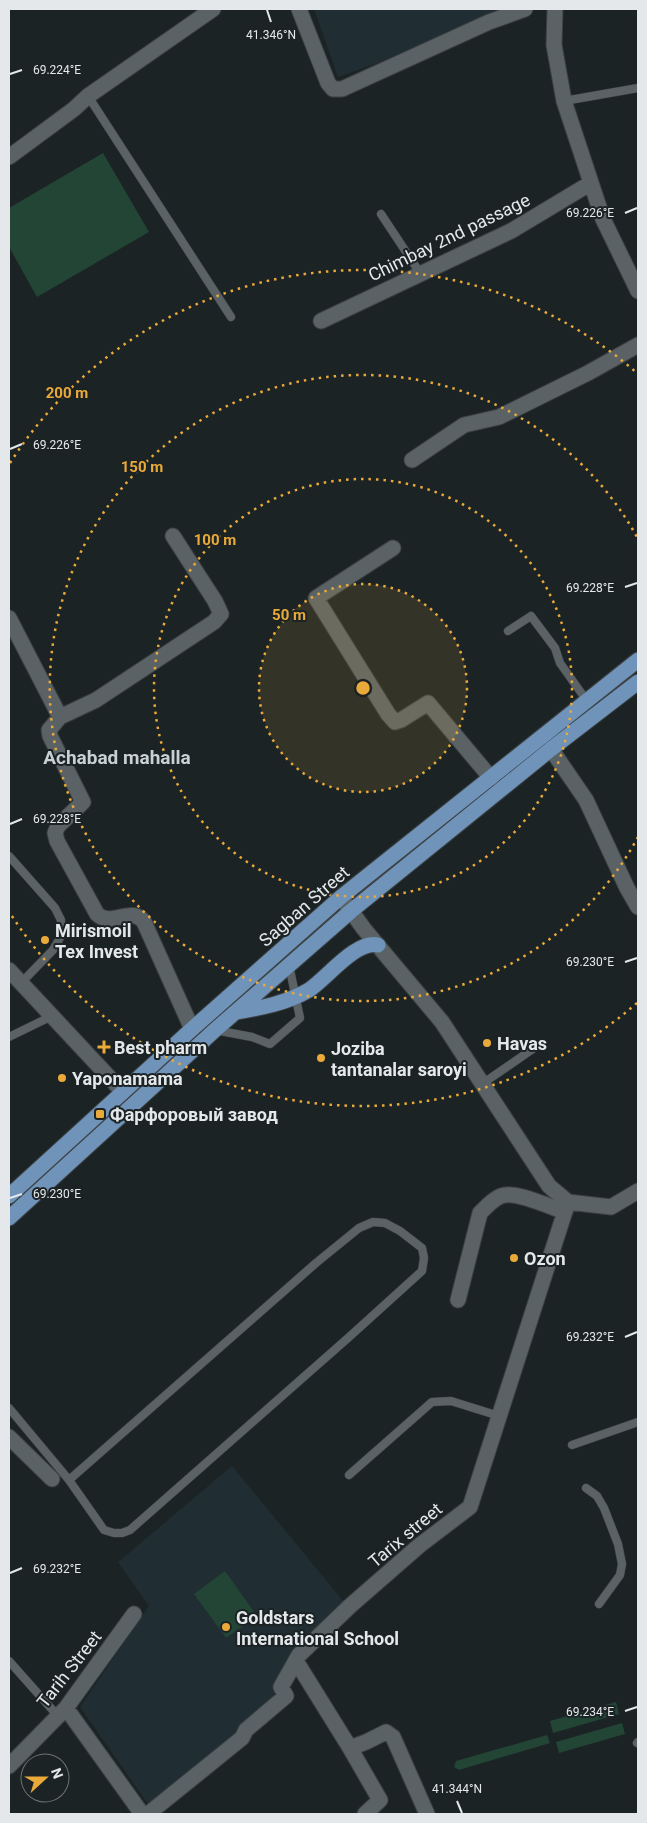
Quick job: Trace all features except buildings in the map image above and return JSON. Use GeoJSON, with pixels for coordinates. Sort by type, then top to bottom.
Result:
{"type":"FeatureCollection","features":[{"type":"Feature","properties":{"kind":"main road","name":"Sagban Street"},"geometry":{"type":"LineString","coordinates":[[9,1196],[192,1029],[341,897],[638,660]]}},
{"type":"Feature","properties":{"kind":"main road","name":"Sagban Street"},"geometry":{"type":"LineString","coordinates":[[9,1218],[215,1030],[351,911],[551,749],[638,682]]}},
{"type":"Feature","properties":{"kind":"main road"},"geometry":{"type":"LineString","coordinates":[[236,1012],[273,1005],[296,996],[309,989],[356,951],[371,944],[378,945]]}},
{"type":"Feature","properties":{"kind":"street"},"geometry":{"type":"LineString","coordinates":[[9,157],[74,109],[88,96],[212,9]]}},
{"type":"Feature","properties":{"kind":"street"},"geometry":{"type":"LineString","coordinates":[[300,9],[328,83],[333,89],[342,89],[489,22],[525,9]]}},
{"type":"Feature","properties":{"kind":"street"},"geometry":{"type":"LineString","coordinates":[[555,9],[554,45],[564,101],[603,219],[638,289]]}},
{"type":"Feature","properties":{"kind":"street","name":"Chimbay 2nd passage"},"geometry":{"type":"LineString","coordinates":[[321,321],[511,231],[591,183]]}},
{"type":"Feature","properties":{"kind":"street"},"geometry":{"type":"LineString","coordinates":[[412,460],[464,425],[499,417],[588,373],[638,345]]}},
{"type":"Feature","properties":{"kind":"street"},"geometry":{"type":"LineString","coordinates":[[173,536],[215,600],[221,614],[214,622],[96,700],[60,717],[49,730],[50,736],[84,802],[58,826],[56,833],[57,841],[96,914],[102,919],[108,920],[134,914],[144,922],[192,1029]]}},
{"type":"Feature","properties":{"kind":"street"},"geometry":{"type":"LineString","coordinates":[[393,548],[316,598],[388,714],[395,722],[428,703],[491,778]]}},
{"type":"Feature","properties":{"kind":"street"},"geometry":{"type":"LineString","coordinates":[[9,618],[60,717]]}},
{"type":"Feature","properties":{"kind":"street"},"geometry":{"type":"LineString","coordinates":[[551,749],[586,800],[627,888],[638,907]]}},
{"type":"Feature","properties":{"kind":"street"},"geometry":{"type":"LineString","coordinates":[[341,897],[442,1022],[549,1186],[567,1207]]}},
{"type":"Feature","properties":{"kind":"street"},"geometry":{"type":"LineString","coordinates":[[9,970],[123,1092]]}},
{"type":"Feature","properties":{"kind":"street"},"geometry":{"type":"LineString","coordinates":[[458,1300],[480,1213],[501,1196],[512,1194],[567,1207],[612,1207],[638,1191]]}},
{"type":"Feature","properties":{"kind":"street","name":"Tarix street"},"geometry":{"type":"LineString","coordinates":[[148,1814],[242,1738],[246,1730],[286,1696],[281,1687],[299,1655],[350,1606],[470,1506],[567,1207]]}},
{"type":"Feature","properties":{"kind":"street"},"geometry":{"type":"LineString","coordinates":[[9,1437],[52,1479]]}},
{"type":"Feature","properties":{"kind":"street","name":"Tarih Street"},"geometry":{"type":"LineString","coordinates":[[9,1766],[62,1712],[134,1614]]}},
{"type":"Feature","properties":{"kind":"street"},"geometry":{"type":"LineString","coordinates":[[296,1661],[380,1800],[365,1814]]}},
{"type":"Feature","properties":{"kind":"street"},"geometry":{"type":"LineString","coordinates":[[62,1712],[142,1814]]}},
{"type":"Feature","properties":{"kind":"street"},"geometry":{"type":"LineString","coordinates":[[350,1748],[386,1732],[394,1737],[427,1814]]}},
{"type":"Feature","properties":{"kind":"lane"},"geometry":{"type":"LineString","coordinates":[[564,101],[638,88]]}},
{"type":"Feature","properties":{"kind":"lane"},"geometry":{"type":"LineString","coordinates":[[88,96],[231,317]]}},
{"type":"Feature","properties":{"kind":"lane"},"geometry":{"type":"LineString","coordinates":[[381,214],[420,273]]}},
{"type":"Feature","properties":{"kind":"lane"},"geometry":{"type":"LineString","coordinates":[[508,631],[531,616],[555,648],[560,663],[587,701]]}},
{"type":"Feature","properties":{"kind":"lane"},"geometry":{"type":"LineString","coordinates":[[9,856],[55,908],[61,920],[61,936],[53,950],[21,983]]}},
{"type":"Feature","properties":{"kind":"lane"},"geometry":{"type":"LineString","coordinates":[[215,1030],[252,1037],[270,1044],[300,1018],[289,965]]}},
{"type":"Feature","properties":{"kind":"lane"},"geometry":{"type":"LineString","coordinates":[[9,1037],[52,1016]]}},
{"type":"Feature","properties":{"kind":"lane"},"geometry":{"type":"LineString","coordinates":[[482,1084],[540,1044]]}},
{"type":"Feature","properties":{"kind":"lane"},"geometry":{"type":"LineString","coordinates":[[9,1408],[69,1480],[104,1530],[114,1533],[130,1530],[422,1271],[424,1258],[422,1248],[400,1231],[385,1223],[373,1222],[359,1228],[316,1263],[69,1480]]}},
{"type":"Feature","properties":{"kind":"lane"},"geometry":{"type":"LineString","coordinates":[[349,1475],[432,1402],[451,1401],[499,1416]]}},
{"type":"Feature","properties":{"kind":"lane"},"geometry":{"type":"LineString","coordinates":[[572,1445],[638,1422]]}},
{"type":"Feature","properties":{"kind":"lane"},"geometry":{"type":"LineString","coordinates":[[586,1488],[597,1496],[604,1508],[618,1544],[622,1564],[620,1575],[599,1604]]}},
{"type":"Feature","properties":{"kind":"lane"},"geometry":{"type":"LineString","coordinates":[[9,1661],[62,1712]]}},
{"type":"Feature","properties":{"kind":"shaded area"},"geometry":{"type":"Polygon","coordinates":[[[314,9],[499,9],[380,62],[338,77],[314,9]]]}},
{"type":"Feature","properties":{"kind":"shaded area","name":"Goldstars International School"},"geometry":{"type":"Polygon","coordinates":[[[232,1466],[345,1603],[293,1648],[274,1686],[278,1698],[239,1734],[148,1804],[80,1707],[149,1606],[118,1562],[232,1466]]]}},
{"type":"Feature","properties":{"kind":"green space"},"geometry":{"type":"Polygon","coordinates":[[[103,153],[149,232],[37,297],[9,247],[9,208],[103,153]]]}},
{"type":"Feature","properties":{"kind":"green space"},"geometry":{"type":"Polygon","coordinates":[[[225,1571],[257,1616],[226,1638],[194,1594],[225,1571]]]}},
{"type":"Feature","properties":{"kind":"green space"},"geometry":{"type":"Polygon","coordinates":[[[616,1702],[619,1714],[553,1733],[550,1721],[616,1702]]]}},
{"type":"Feature","properties":{"kind":"green space"},"geometry":{"type":"Polygon","coordinates":[[[622,1723],[625,1734],[559,1753],[556,1742],[622,1723]]]}},
{"type":"Feature","properties":{"kind":"green space"},"geometry":{"type":"Polygon","coordinates":[[[547,1735],[550,1743],[459,1770],[454,1767],[456,1761],[547,1735]]]}},
{"type":"Feature","properties":{"kind":"place","name":"Mirismoil Tex Invest"},"geometry":{"type":"Point","coordinates":[45,940]}},
{"type":"Feature","properties":{"kind":"place","name":"Havas"},"geometry":{"type":"Point","coordinates":[487,1043]}},
{"type":"Feature","properties":{"kind":"place","name":"Best pharm"},"geometry":{"type":"Point","coordinates":[104,1047]}},
{"type":"Feature","properties":{"kind":"place","name":"Joziba tantanalar saroyi"},"geometry":{"type":"Point","coordinates":[321,1058]}},
{"type":"Feature","properties":{"kind":"place","name":"Yaponamama"},"geometry":{"type":"Point","coordinates":[62,1078]}},
{"type":"Feature","properties":{"kind":"place","name":"Фарфоровый завод"},"geometry":{"type":"Point","coordinates":[100,1114]}},
{"type":"Feature","properties":{"kind":"place","name":"Ozon"},"geometry":{"type":"Point","coordinates":[514,1258]}},
{"type":"Feature","properties":{"kind":"place","name":"Goldstars International School"},"geometry":{"type":"Point","coordinates":[226,1627]}},
{"type":"Feature","properties":{"kind":"district","name":"Achabad mahalla"},"geometry":{"type":"Point","coordinates":[117,757]}}]}
